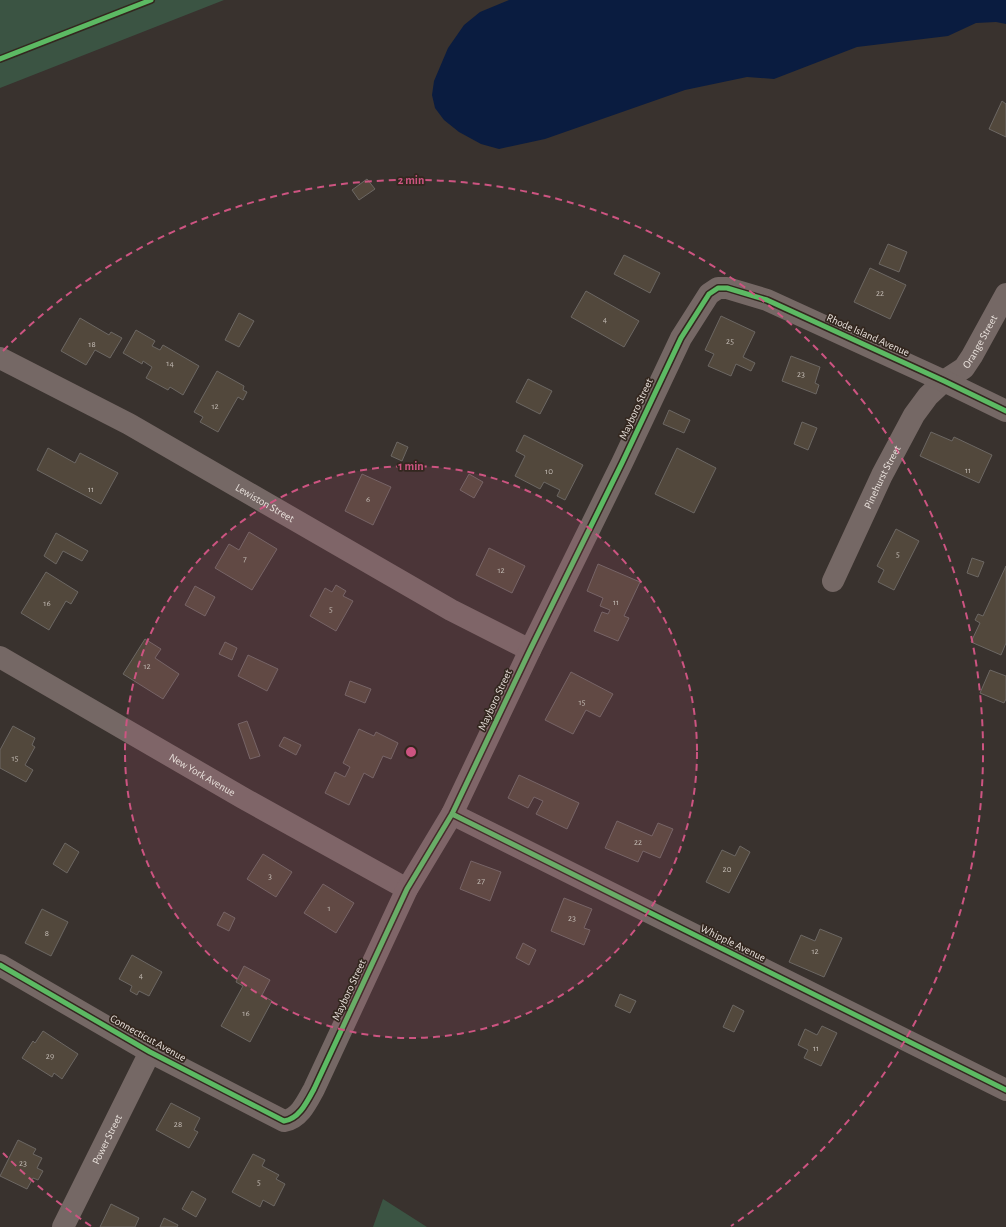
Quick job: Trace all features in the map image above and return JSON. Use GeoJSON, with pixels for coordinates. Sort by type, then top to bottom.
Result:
{"type":"FeatureCollection","features":[{"type":"Feature","properties":{"kind":"street","name":"Rhode Island Avenue"},"geometry":{"type":"LineString","coordinates":[[718,288],[728,288],[767,300],[1006,411]]}},
{"type":"Feature","properties":{"kind":"street","name":"Mayboro Street"},"geometry":{"type":"LineString","coordinates":[[289,1120],[292,1120],[302,1109],[314,1089],[407,889],[452,814],[681,338],[708,294],[718,288]]}},
{"type":"Feature","properties":{"kind":"street","name":"Orange Street"},"geometry":{"type":"LineString","coordinates":[[944,381],[964,368],[1006,294]]}},
{"type":"Feature","properties":{"kind":"street","name":"Lewiston Street"},"geometry":{"type":"LineString","coordinates":[[0,358],[129,424],[451,610],[530,650]]}},
{"type":"Feature","properties":{"kind":"street","name":"Pinehurst Street"},"geometry":{"type":"LineString","coordinates":[[834,581],[882,475],[914,415],[928,396],[944,381]]}},
{"type":"Feature","properties":{"kind":"street","name":"New York Avenue"},"geometry":{"type":"LineString","coordinates":[[0,657],[243,798],[407,889]]}},
{"type":"Feature","properties":{"kind":"street","name":"Whipple Avenue"},"geometry":{"type":"LineString","coordinates":[[452,814],[1006,1090]]}},
{"type":"Feature","properties":{"kind":"street","name":"Connecticut Avenue"},"geometry":{"type":"LineString","coordinates":[[0,965],[150,1052],[284,1121],[289,1120]]}},
{"type":"Feature","properties":{"kind":"street","name":"Power Street"},"geometry":{"type":"LineString","coordinates":[[63,1227],[150,1052]]}},
{"type":"Feature","properties":{"kind":"green space"},"geometry":{"type":"Polygon","coordinates":[[[0,0],[224,0],[0,88],[0,0]]]}},
{"type":"Feature","properties":{"kind":"green space"},"geometry":{"type":"Polygon","coordinates":[[[383,1199],[427,1227],[373,1227],[383,1199]]]}},
{"type":"Feature","properties":{"kind":"water"},"geometry":{"type":"Polygon","coordinates":[[[509,0],[1006,0],[1006,24],[996,22],[976,23],[948,36],[857,47],[774,79],[747,77],[685,90],[545,139],[499,149],[481,144],[459,132],[444,120],[435,108],[432,95],[434,81],[448,48],[464,25],[480,12],[509,0]]]}},
{"type":"Feature","properties":{"kind":"building"},"geometry":{"type":"Polygon","coordinates":[[[1002,101],[1006,104],[1006,137],[989,129],[1002,101]]]}},
{"type":"Feature","properties":{"kind":"building"},"geometry":{"type":"Polygon","coordinates":[[[367,179],[375,189],[359,200],[352,190],[367,179]]]}},
{"type":"Feature","properties":{"kind":"building"},"geometry":{"type":"Polygon","coordinates":[[[888,244],[907,252],[899,272],[879,264],[888,244]]]}},
{"type":"Feature","properties":{"kind":"building"},"geometry":{"type":"Polygon","coordinates":[[[624,255],[660,273],[650,293],[614,274],[624,255]]]}},
{"type":"Feature","properties":{"kind":"building"},"geometry":{"type":"Polygon","coordinates":[[[870,268],[906,285],[890,319],[854,302],[870,268]]]}},
{"type":"Feature","properties":{"kind":"building"},"geometry":{"type":"Polygon","coordinates":[[[586,291],[639,321],[624,347],[571,317],[586,291]]]}},
{"type":"Feature","properties":{"kind":"building"},"geometry":{"type":"Polygon","coordinates":[[[239,313],[254,321],[239,347],[225,340],[239,313]]]}},
{"type":"Feature","properties":{"kind":"building"},"geometry":{"type":"Polygon","coordinates":[[[721,316],[755,332],[743,357],[755,363],[751,371],[736,364],[731,376],[708,366],[714,354],[705,350],[721,316]]]}},
{"type":"Feature","properties":{"kind":"building"},"geometry":{"type":"Polygon","coordinates":[[[80,318],[109,335],[111,332],[122,338],[110,358],[95,350],[86,365],[61,351],[80,318]]]}},
{"type":"Feature","properties":{"kind":"building"},"geometry":{"type":"Polygon","coordinates":[[[136,330],[155,341],[152,346],[160,350],[163,345],[199,366],[183,395],[170,387],[168,390],[146,378],[152,367],[143,361],[142,364],[123,353],[136,330]]]}},
{"type":"Feature","properties":{"kind":"building"},"geometry":{"type":"Polygon","coordinates":[[[791,356],[820,367],[815,383],[819,385],[816,394],[782,381],[791,356]]]}},
{"type":"Feature","properties":{"kind":"building"},"geometry":{"type":"Polygon","coordinates":[[[217,371],[244,386],[243,390],[247,392],[243,400],[238,397],[218,432],[200,422],[203,417],[194,412],[217,371]]]}},
{"type":"Feature","properties":{"kind":"building"},"geometry":{"type":"Polygon","coordinates":[[[528,379],[552,391],[540,414],[516,402],[528,379]]]}},
{"type":"Feature","properties":{"kind":"building"},"geometry":{"type":"Polygon","coordinates":[[[669,410],[690,420],[684,433],[663,424],[669,410]]]}},
{"type":"Feature","properties":{"kind":"building"},"geometry":{"type":"Polygon","coordinates":[[[802,422],[817,428],[808,450],[794,444],[802,422]]]}},
{"type":"Feature","properties":{"kind":"building"},"geometry":{"type":"Polygon","coordinates":[[[931,432],[952,441],[954,437],[992,455],[979,483],[920,456],[931,432]]]}},
{"type":"Feature","properties":{"kind":"building"},"geometry":{"type":"Polygon","coordinates":[[[524,435],[583,465],[565,500],[557,496],[560,490],[544,482],[540,489],[515,476],[525,456],[516,451],[524,435]]]}},
{"type":"Feature","properties":{"kind":"building"},"geometry":{"type":"Polygon","coordinates":[[[397,442],[408,447],[402,461],[391,456],[397,442]]]}},
{"type":"Feature","properties":{"kind":"building"},"geometry":{"type":"Polygon","coordinates":[[[48,448],[75,463],[80,453],[118,473],[101,504],[37,470],[48,448]]]}},
{"type":"Feature","properties":{"kind":"building"},"geometry":{"type":"Polygon","coordinates":[[[677,448],[716,468],[694,513],[655,494],[677,448]]]}},
{"type":"Feature","properties":{"kind":"building"},"geometry":{"type":"Polygon","coordinates":[[[362,474],[391,487],[373,525],[345,511],[362,474]]]}},
{"type":"Feature","properties":{"kind":"building"},"geometry":{"type":"Polygon","coordinates":[[[469,474],[483,482],[474,498],[460,490],[469,474]]]}},
{"type":"Feature","properties":{"kind":"building"},"geometry":{"type":"Polygon","coordinates":[[[896,529],[919,541],[894,590],[878,582],[884,570],[877,566],[896,529]]]}},
{"type":"Feature","properties":{"kind":"building"},"geometry":{"type":"Polygon","coordinates":[[[249,532],[277,549],[252,590],[215,568],[229,544],[239,550],[249,532]]]}},
{"type":"Feature","properties":{"kind":"building"},"geometry":{"type":"Polygon","coordinates":[[[56,533],[88,551],[82,561],[63,551],[56,564],[44,556],[56,533]]]}},
{"type":"Feature","properties":{"kind":"building"},"geometry":{"type":"Polygon","coordinates":[[[489,548],[525,566],[512,593],[476,575],[489,548]]]}},
{"type":"Feature","properties":{"kind":"building"},"geometry":{"type":"Polygon","coordinates":[[[972,558],[984,562],[978,577],[967,573],[972,558]]]}},
{"type":"Feature","properties":{"kind":"building"},"geometry":{"type":"Polygon","coordinates":[[[598,564],[640,582],[624,616],[629,618],[618,641],[594,631],[602,612],[608,614],[610,610],[600,606],[603,598],[587,591],[598,564]]]}},
{"type":"Feature","properties":{"kind":"building"},"geometry":{"type":"Polygon","coordinates":[[[1006,566],[1006,643],[1001,655],[971,642],[980,623],[975,620],[978,614],[983,616],[1006,566]]]}},
{"type":"Feature","properties":{"kind":"building"},"geometry":{"type":"Polygon","coordinates":[[[46,572],[78,592],[71,604],[66,601],[49,630],[21,613],[46,572]]]}},
{"type":"Feature","properties":{"kind":"building"},"geometry":{"type":"Polygon","coordinates":[[[336,585],[346,591],[343,596],[353,601],[336,631],[310,616],[325,588],[332,592],[336,585]]]}},
{"type":"Feature","properties":{"kind":"building"},"geometry":{"type":"Polygon","coordinates":[[[195,586],[215,597],[205,616],[185,605],[195,586]]]}},
{"type":"Feature","properties":{"kind":"building"},"geometry":{"type":"Polygon","coordinates":[[[145,639],[161,649],[155,658],[179,674],[163,699],[123,674],[145,639]]]}},
{"type":"Feature","properties":{"kind":"building"},"geometry":{"type":"Polygon","coordinates":[[[225,642],[237,648],[232,660],[219,654],[225,642]]]}},
{"type":"Feature","properties":{"kind":"building"},"geometry":{"type":"Polygon","coordinates":[[[248,655],[278,669],[267,691],[238,676],[248,655]]]}},
{"type":"Feature","properties":{"kind":"building"},"geometry":{"type":"Polygon","coordinates":[[[990,670],[1006,676],[1006,699],[1004,703],[980,693],[990,670]]]}},
{"type":"Feature","properties":{"kind":"building"},"geometry":{"type":"Polygon","coordinates":[[[571,672],[613,694],[600,717],[586,710],[573,734],[545,720],[571,672]]]}},
{"type":"Feature","properties":{"kind":"building"},"geometry":{"type":"Polygon","coordinates":[[[350,681],[371,689],[365,703],[345,695],[350,681]]]}},
{"type":"Feature","properties":{"kind":"building"},"geometry":{"type":"Polygon","coordinates":[[[247,721],[260,756],[250,759],[238,724],[247,721]]]}},
{"type":"Feature","properties":{"kind":"building"},"geometry":{"type":"Polygon","coordinates":[[[13,726],[35,738],[32,745],[35,747],[25,765],[33,770],[26,782],[0,768],[0,750],[13,726]]]}},
{"type":"Feature","properties":{"kind":"building"},"geometry":{"type":"Polygon","coordinates":[[[359,729],[374,736],[376,732],[398,743],[391,759],[383,756],[373,778],[364,773],[349,805],[325,793],[335,772],[345,777],[350,767],[343,763],[359,729]]]}},
{"type":"Feature","properties":{"kind":"building"},"geometry":{"type":"Polygon","coordinates":[[[284,737],[301,745],[296,755],[279,746],[284,737]]]}},
{"type":"Feature","properties":{"kind":"building"},"geometry":{"type":"Polygon","coordinates":[[[519,775],[579,803],[567,829],[536,814],[543,801],[534,797],[528,808],[508,798],[519,775]]]}},
{"type":"Feature","properties":{"kind":"building"},"geometry":{"type":"Polygon","coordinates":[[[617,821],[652,836],[658,823],[673,829],[660,858],[643,851],[638,862],[605,848],[617,821]]]}},
{"type":"Feature","properties":{"kind":"building"},"geometry":{"type":"Polygon","coordinates":[[[65,843],[79,852],[67,873],[53,864],[65,843]]]}},
{"type":"Feature","properties":{"kind":"building"},"geometry":{"type":"Polygon","coordinates":[[[740,846],[750,852],[729,893],[706,882],[722,850],[735,856],[740,846]]]}},
{"type":"Feature","properties":{"kind":"building"},"geometry":{"type":"Polygon","coordinates":[[[263,854],[292,872],[276,897],[247,879],[263,854]]]}},
{"type":"Feature","properties":{"kind":"building"},"geometry":{"type":"Polygon","coordinates":[[[471,861],[501,872],[490,901],[460,889],[471,861]]]}},
{"type":"Feature","properties":{"kind":"building"},"geometry":{"type":"Polygon","coordinates":[[[323,884],[354,903],[336,933],[304,913],[323,884]]]}},
{"type":"Feature","properties":{"kind":"building"},"geometry":{"type":"Polygon","coordinates":[[[564,898],[592,909],[584,928],[590,930],[584,945],[551,931],[564,898]]]}},
{"type":"Feature","properties":{"kind":"building"},"geometry":{"type":"Polygon","coordinates":[[[42,909],[68,922],[51,956],[25,943],[42,909]]]}},
{"type":"Feature","properties":{"kind":"building"},"geometry":{"type":"Polygon","coordinates":[[[224,912],[235,918],[229,931],[217,925],[224,912]]]}},
{"type":"Feature","properties":{"kind":"building"},"geometry":{"type":"Polygon","coordinates":[[[820,929],[842,938],[824,977],[789,962],[801,935],[815,941],[820,929]]]}},
{"type":"Feature","properties":{"kind":"building"},"geometry":{"type":"Polygon","coordinates":[[[523,943],[536,950],[529,965],[516,958],[523,943]]]}},
{"type":"Feature","properties":{"kind":"building"},"geometry":{"type":"Polygon","coordinates":[[[132,955],[162,972],[149,996],[139,991],[137,995],[130,991],[132,986],[119,979],[132,955]]]}},
{"type":"Feature","properties":{"kind":"building"},"geometry":{"type":"Polygon","coordinates":[[[244,966],[270,980],[262,995],[272,1001],[250,1042],[221,1026],[243,986],[236,982],[244,966]]]}},
{"type":"Feature","properties":{"kind":"building"},"geometry":{"type":"Polygon","coordinates":[[[620,994],[636,1001],[630,1013],[615,1006],[620,994]]]}},
{"type":"Feature","properties":{"kind":"building"},"geometry":{"type":"Polygon","coordinates":[[[733,1005],[744,1011],[734,1032],[723,1027],[733,1005]]]}},
{"type":"Feature","properties":{"kind":"building"},"geometry":{"type":"Polygon","coordinates":[[[822,1026],[837,1033],[821,1066],[804,1058],[808,1050],[798,1045],[805,1029],[817,1035],[822,1026]]]}},
{"type":"Feature","properties":{"kind":"building"},"geometry":{"type":"Polygon","coordinates":[[[43,1031],[78,1054],[62,1079],[54,1073],[52,1077],[22,1058],[33,1041],[35,1043],[43,1031]]]}},
{"type":"Feature","properties":{"kind":"building"},"geometry":{"type":"Polygon","coordinates":[[[171,1103],[200,1118],[194,1130],[198,1132],[189,1148],[156,1130],[171,1103]]]}},
{"type":"Feature","properties":{"kind":"building"},"geometry":{"type":"Polygon","coordinates":[[[18,1140],[36,1149],[33,1154],[42,1158],[37,1168],[43,1171],[38,1180],[33,1178],[27,1189],[0,1176],[18,1140]]]}},
{"type":"Feature","properties":{"kind":"building"},"geometry":{"type":"Polygon","coordinates":[[[253,1154],[265,1160],[262,1166],[279,1175],[276,1179],[285,1184],[274,1206],[263,1200],[260,1207],[232,1192],[253,1154]]]}},
{"type":"Feature","properties":{"kind":"building"},"geometry":{"type":"Polygon","coordinates":[[[192,1191],[206,1199],[196,1217],[182,1209],[192,1191]]]}},
{"type":"Feature","properties":{"kind":"building"},"geometry":{"type":"Polygon","coordinates":[[[111,1204],[139,1218],[135,1227],[100,1227],[111,1204]]]}},
{"type":"Feature","properties":{"kind":"building"},"geometry":{"type":"Polygon","coordinates":[[[164,1218],[178,1225],[177,1227],[160,1227],[164,1218]]]}},
{"type":"Feature","properties":{"kind":"cycle path"},"geometry":{"type":"LineString","coordinates":[[0,59],[151,0]]}},
{"type":"Feature","properties":{"kind":"cycle path"},"geometry":{"type":"LineString","coordinates":[[0,965],[150,1052],[284,1121],[289,1120],[302,1109],[314,1089],[407,889],[452,814],[681,338],[709,294],[718,288],[727,288],[767,300],[1006,411]]}},
{"type":"Feature","properties":{"kind":"cycle path"},"geometry":{"type":"LineString","coordinates":[[452,814],[1006,1090]]}}]}
